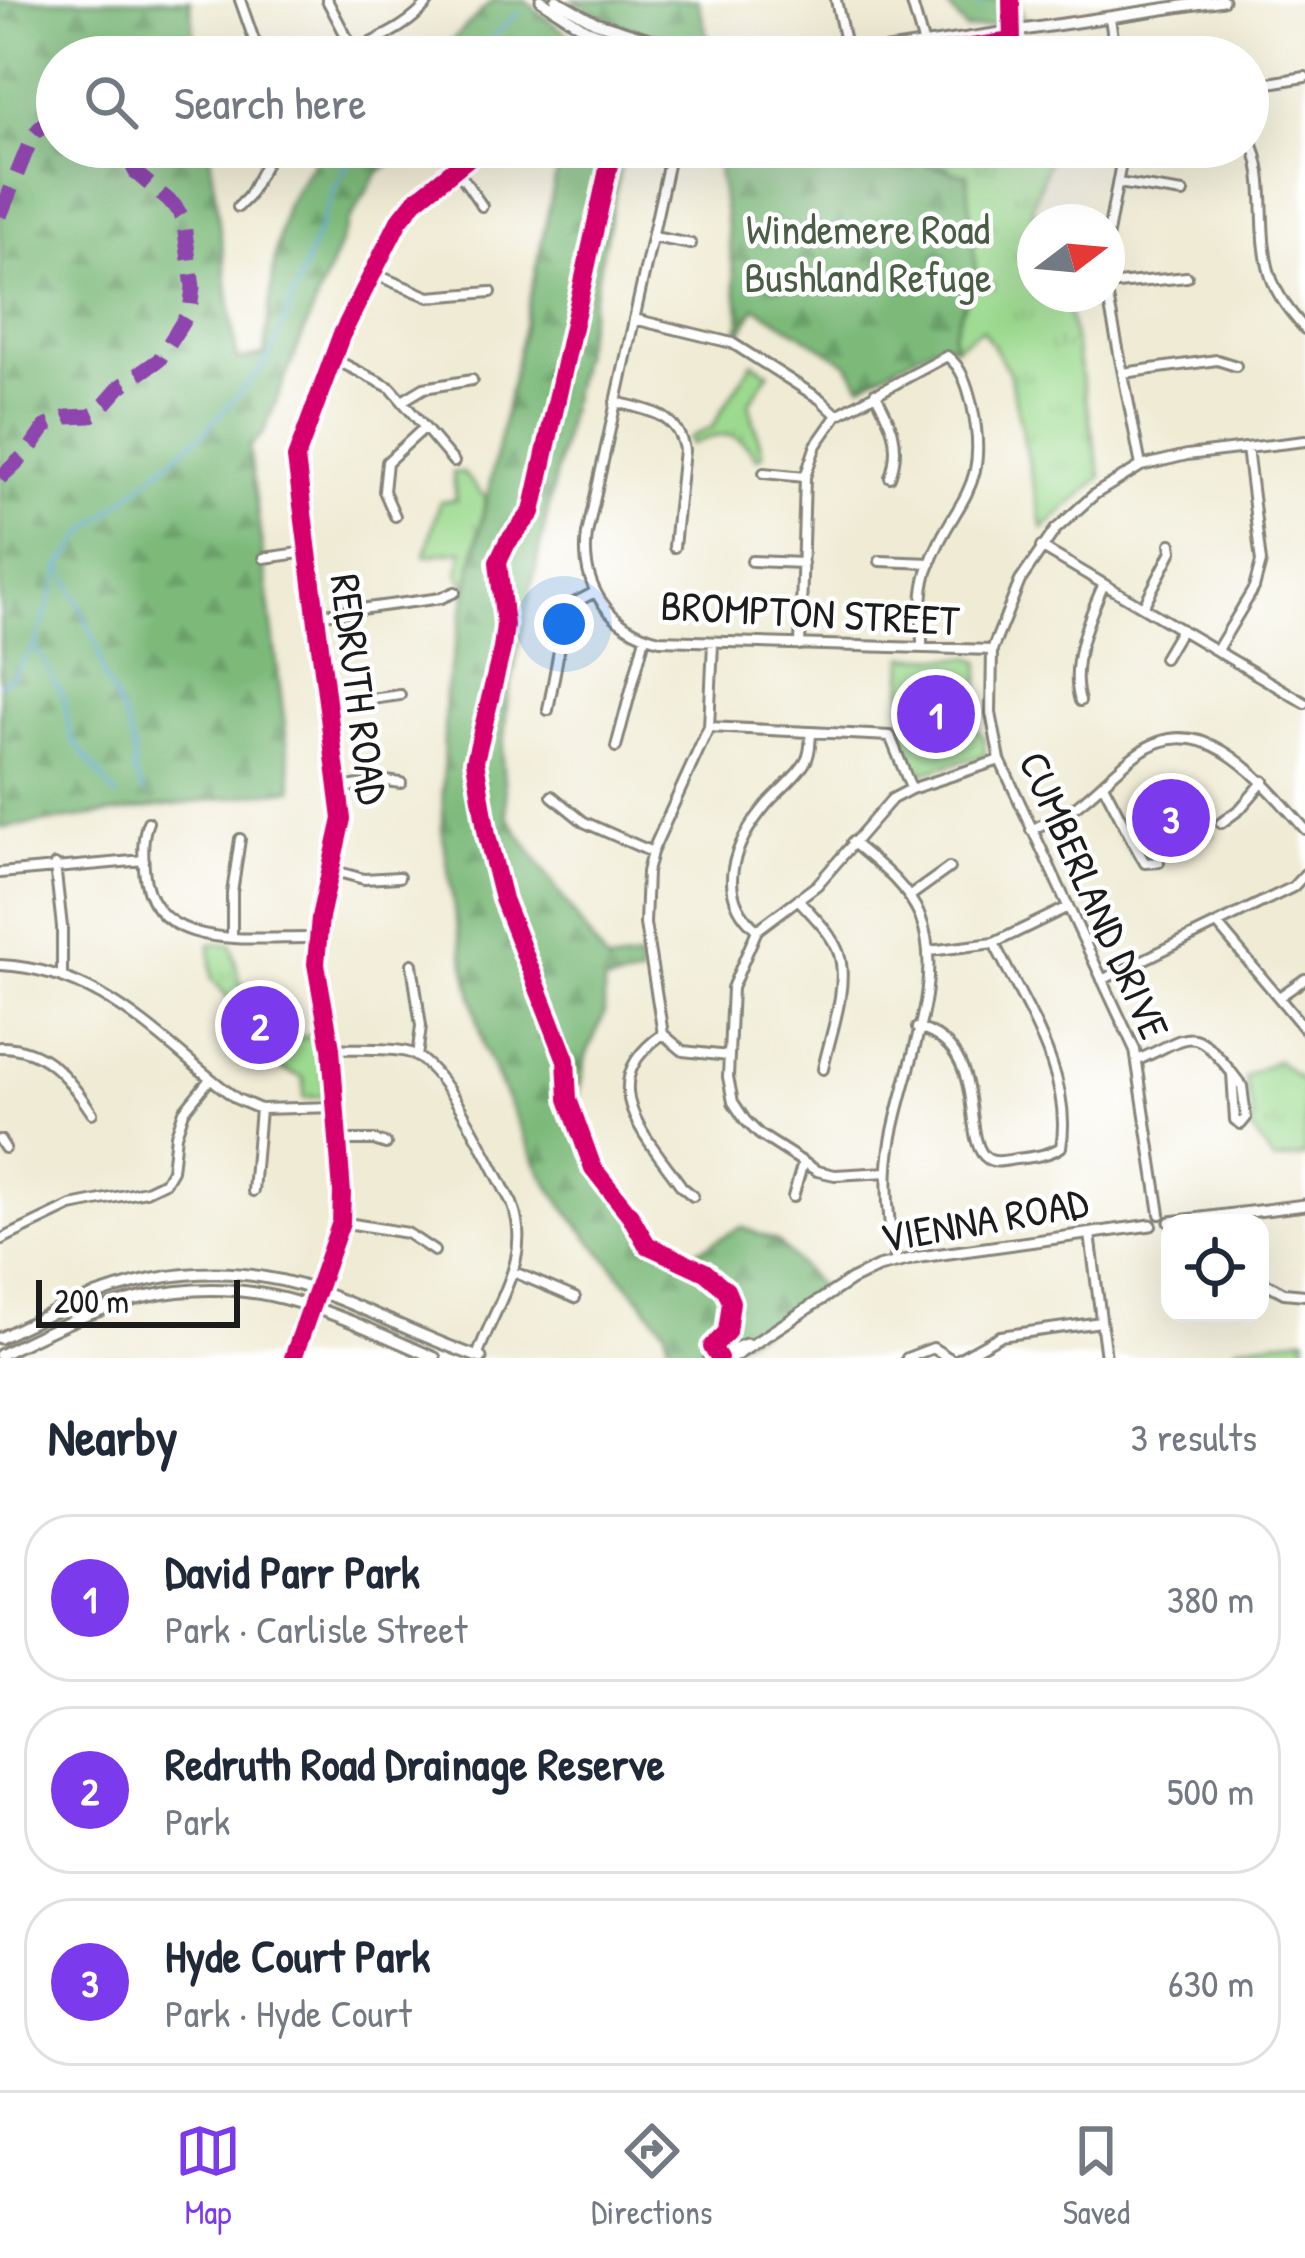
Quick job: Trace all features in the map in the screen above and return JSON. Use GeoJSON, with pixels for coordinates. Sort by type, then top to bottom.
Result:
{"type":"FeatureCollection","features":[{"type":"Feature","properties":{"kind":"main road"},"geometry":{"type":"LineString","coordinates":[[542,0],[585,29],[609,36]]}},
{"type":"Feature","properties":{"kind":"main road"},"geometry":{"type":"LineString","coordinates":[[556,0],[628,36]]}},
{"type":"Feature","properties":{"kind":"main road"},"geometry":{"type":"LineString","coordinates":[[984,36],[1223,0]]}},
{"type":"Feature","properties":{"kind":"main road"},"geometry":{"type":"LineString","coordinates":[[1263,1214],[1305,1205]]}},
{"type":"Feature","properties":{"kind":"main road"},"geometry":{"type":"LineString","coordinates":[[1160,1214],[1151,1225],[1161,1232]]}},
{"type":"Feature","properties":{"kind":"main road","name":"VIENNA ROAD"},"geometry":{"type":"LineString","coordinates":[[732,1358],[850,1280],[896,1262],[1151,1225]]}},
{"type":"Feature","properties":{"kind":"main road"},"geometry":{"type":"LineString","coordinates":[[0,1338],[83,1297],[159,1276],[245,1276],[316,1290],[478,1358]]}},
{"type":"Feature","properties":{"kind":"main road"},"geometry":{"type":"LineString","coordinates":[[0,1355],[92,1310],[163,1292],[236,1291],[311,1306],[436,1358]]}},
{"type":"Feature","properties":{"kind":"main road","name":"VIENNA ROAD"},"geometry":{"type":"LineString","coordinates":[[710,1358],[772,1331]]}},
{"type":"Feature","properties":{"kind":"street"},"geometry":{"type":"LineString","coordinates":[[240,0],[253,36]]}},
{"type":"Feature","properties":{"kind":"street"},"geometry":{"type":"LineString","coordinates":[[327,0],[347,36]]}},
{"type":"Feature","properties":{"kind":"street"},"geometry":{"type":"LineString","coordinates":[[381,36],[422,12],[430,0]]}},
{"type":"Feature","properties":{"kind":"street"},"geometry":{"type":"LineString","coordinates":[[836,0],[842,36]]}},
{"type":"Feature","properties":{"kind":"street"},"geometry":{"type":"LineString","coordinates":[[911,0],[922,36]]}},
{"type":"Feature","properties":{"kind":"street"},"geometry":{"type":"LineString","coordinates":[[1110,17],[1113,36]]}},
{"type":"Feature","properties":{"kind":"street"},"geometry":{"type":"LineString","coordinates":[[1269,83],[1305,77]]}},
{"type":"Feature","properties":{"kind":"street"},"geometry":{"type":"LineString","coordinates":[[238,207],[263,168]]}},
{"type":"Feature","properties":{"kind":"street"},"geometry":{"type":"LineString","coordinates":[[456,168],[482,206]]}},
{"type":"Feature","properties":{"kind":"street","name":"REDRUTH ROAD"},"geometry":{"type":"LineString","coordinates":[[293,1358],[341,1222],[337,1107],[332,1048],[318,985],[317,938],[341,834],[340,788],[296,458],[332,358],[372,273],[406,212],[456,168]]}},
{"type":"Feature","properties":{"kind":"street"},"geometry":{"type":"LineString","coordinates":[[548,710],[565,618],[574,603],[595,592],[586,566],[586,542],[667,168]]}},
{"type":"Feature","properties":{"kind":"street"},"geometry":{"type":"LineString","coordinates":[[1114,204],[1120,168]]}},
{"type":"Feature","properties":{"kind":"street"},"geometry":{"type":"LineString","coordinates":[[1260,168],[1270,274],[1277,292],[1305,329]]}},
{"type":"Feature","properties":{"kind":"street"},"geometry":{"type":"LineString","coordinates":[[1118,183],[1183,194]]}},
{"type":"Feature","properties":{"kind":"street"},"geometry":{"type":"LineString","coordinates":[[652,237],[691,244]]}},
{"type":"Feature","properties":{"kind":"street"},"geometry":{"type":"LineString","coordinates":[[372,273],[429,297],[491,292]]}},
{"type":"Feature","properties":{"kind":"street"},"geometry":{"type":"LineString","coordinates":[[1125,286],[1187,277]]}},
{"type":"Feature","properties":{"kind":"street"},"geometry":{"type":"LineString","coordinates":[[1295,317],[1305,308]]}},
{"type":"Feature","properties":{"kind":"street"},"geometry":{"type":"LineString","coordinates":[[1112,312],[1141,466]]}},
{"type":"Feature","properties":{"kind":"street"},"geometry":{"type":"LineString","coordinates":[[634,319],[731,343],[820,399],[837,415]]}},
{"type":"Feature","properties":{"kind":"street"},"geometry":{"type":"LineString","coordinates":[[800,645],[805,477],[816,445],[837,415],[947,356],[969,388],[979,452],[970,489],[931,563],[922,597],[922,648]]}},
{"type":"Feature","properties":{"kind":"street"},"geometry":{"type":"LineString","coordinates":[[332,358],[391,388],[454,462]]}},
{"type":"Feature","properties":{"kind":"street"},"geometry":{"type":"LineString","coordinates":[[1123,373],[1217,360],[1236,366]]}},
{"type":"Feature","properties":{"kind":"street"},"geometry":{"type":"LineString","coordinates":[[404,400],[424,388],[472,380]]}},
{"type":"Feature","properties":{"kind":"street"},"geometry":{"type":"LineString","coordinates":[[875,393],[893,424],[897,458],[890,477]]}},
{"type":"Feature","properties":{"kind":"street"},"geometry":{"type":"LineString","coordinates":[[615,402],[661,414],[682,436],[674,547]]}},
{"type":"Feature","properties":{"kind":"street"},"geometry":{"type":"LineString","coordinates":[[394,516],[384,491],[387,462],[424,428]]}},
{"type":"Feature","properties":{"kind":"street","name":"CUMBERLAND DRIVE"},"geometry":{"type":"LineString","coordinates":[[1160,1214],[1138,1060],[1000,760],[991,713],[992,650],[1019,581],[1040,547],[1095,494],[1141,466],[1305,441]]}},
{"type":"Feature","properties":{"kind":"street"},"geometry":{"type":"LineString","coordinates":[[1217,650],[1254,588],[1262,562],[1247,448]]}},
{"type":"Feature","properties":{"kind":"street"},"geometry":{"type":"LineString","coordinates":[[764,473],[805,477]]}},
{"type":"Feature","properties":{"kind":"street"},"geometry":{"type":"LineString","coordinates":[[1144,607],[1172,544]]}},
{"type":"Feature","properties":{"kind":"street"},"geometry":{"type":"LineString","coordinates":[[1040,547],[1303,696]]}},
{"type":"Feature","properties":{"kind":"street"},"geometry":{"type":"LineString","coordinates":[[264,558],[307,552]]}},
{"type":"Feature","properties":{"kind":"street"},"geometry":{"type":"LineString","coordinates":[[752,561],[803,562]]}},
{"type":"Feature","properties":{"kind":"street"},"geometry":{"type":"LineString","coordinates":[[880,561],[931,563]]}},
{"type":"Feature","properties":{"kind":"street"},"geometry":{"type":"LineString","coordinates":[[1080,701],[1076,687],[1087,622],[1103,586]]}},
{"type":"Feature","properties":{"kind":"street"},"geometry":{"type":"LineString","coordinates":[[316,614],[441,598],[455,592]]}},
{"type":"Feature","properties":{"kind":"street","name":"BROMPTON STREET"},"geometry":{"type":"LineString","coordinates":[[595,592],[616,620],[645,637],[992,650]]}},
{"type":"Feature","properties":{"kind":"street"},"geometry":{"type":"LineString","coordinates":[[1165,658],[1181,629]]}},
{"type":"Feature","properties":{"kind":"street"},"geometry":{"type":"LineString","coordinates":[[616,747],[645,637]]}},
{"type":"Feature","properties":{"kind":"street"},"geometry":{"type":"LineString","coordinates":[[713,643],[709,727],[652,852],[646,924],[663,1034],[683,1051],[728,1056]]}},
{"type":"Feature","properties":{"kind":"street"},"geometry":{"type":"LineString","coordinates":[[328,705],[400,694]]}},
{"type":"Feature","properties":{"kind":"street"},"geometry":{"type":"LineString","coordinates":[[709,727],[890,736],[911,789]]}},
{"type":"Feature","properties":{"kind":"street"},"geometry":{"type":"LineString","coordinates":[[757,930],[735,906],[730,884],[747,833],[764,807],[805,764],[811,733]]}},
{"type":"Feature","properties":{"kind":"street"},"geometry":{"type":"LineString","coordinates":[[1031,830],[1075,808],[1136,754],[1177,738],[1205,742],[1264,781],[1305,829]]}},
{"type":"Feature","properties":{"kind":"street"},"geometry":{"type":"LineString","coordinates":[[887,1172],[818,1171],[746,1120],[733,1102],[728,1077],[732,988],[757,930],[817,885],[892,800],[911,789],[1000,760]]}},
{"type":"Feature","properties":{"kind":"street"},"geometry":{"type":"LineString","coordinates":[[1221,823],[1264,781]]}},
{"type":"Feature","properties":{"kind":"street"},"geometry":{"type":"LineString","coordinates":[[340,788],[401,783]]}},
{"type":"Feature","properties":{"kind":"street"},"geometry":{"type":"LineString","coordinates":[[1103,784],[1132,840]]}},
{"type":"Feature","properties":{"kind":"street"},"geometry":{"type":"LineString","coordinates":[[552,796],[584,822],[652,852]]}},
{"type":"Feature","properties":{"kind":"street"},"geometry":{"type":"LineString","coordinates":[[148,822],[144,860],[149,893],[170,922],[197,935],[317,938]]}},
{"type":"Feature","properties":{"kind":"street"},"geometry":{"type":"LineString","coordinates":[[232,935],[240,839]]}},
{"type":"Feature","properties":{"kind":"street"},"geometry":{"type":"LineString","coordinates":[[852,842],[910,896],[929,951],[929,976],[887,1172],[896,1262]]}},
{"type":"Feature","properties":{"kind":"street"},"geometry":{"type":"LineString","coordinates":[[0,873],[144,860]]}},
{"type":"Feature","properties":{"kind":"street"},"geometry":{"type":"LineString","coordinates":[[55,865],[62,974]]}},
{"type":"Feature","properties":{"kind":"street"},"geometry":{"type":"LineString","coordinates":[[910,896],[949,868]]}},
{"type":"Feature","properties":{"kind":"street"},"geometry":{"type":"LineString","coordinates":[[331,870],[364,879],[399,877]]}},
{"type":"Feature","properties":{"kind":"street"},"geometry":{"type":"LineString","coordinates":[[1102,980],[1293,887],[1305,874]]}},
{"type":"Feature","properties":{"kind":"street"},"geometry":{"type":"LineString","coordinates":[[798,899],[832,940],[842,975],[823,1069]]}},
{"type":"Feature","properties":{"kind":"street"},"geometry":{"type":"LineString","coordinates":[[929,951],[994,943],[1066,908]]}},
{"type":"Feature","properties":{"kind":"street"},"geometry":{"type":"LineString","coordinates":[[1218,925],[1305,1029]]}},
{"type":"Feature","properties":{"kind":"street"},"geometry":{"type":"LineString","coordinates":[[917,1028],[938,1033],[947,1042],[968,1083],[985,1159],[1036,1156],[1060,1147],[1056,1082],[1048,1055],[994,943]]}},
{"type":"Feature","properties":{"kind":"street"},"geometry":{"type":"LineString","coordinates":[[412,964],[421,1026],[417,1057]]}},
{"type":"Feature","properties":{"kind":"street"},"geometry":{"type":"LineString","coordinates":[[0,965],[62,974],[123,1006],[237,1099],[260,1109],[337,1107]]}},
{"type":"Feature","properties":{"kind":"street"},"geometry":{"type":"LineString","coordinates":[[1279,998],[1305,979]]}},
{"type":"Feature","properties":{"kind":"street"},"geometry":{"type":"LineString","coordinates":[[663,1034],[634,1060],[628,1075],[630,1108],[671,1171],[694,1196]]}},
{"type":"Feature","properties":{"kind":"street"},"geometry":{"type":"LineString","coordinates":[[1138,1060],[1187,1038],[1207,1042],[1232,1073],[1242,1086],[1246,1118],[1241,1124],[1234,1120],[1232,1073]]}},
{"type":"Feature","properties":{"kind":"street"},"geometry":{"type":"LineString","coordinates":[[0,1047],[31,1052],[60,1069],[92,1113]]}},
{"type":"Feature","properties":{"kind":"street"},"geometry":{"type":"LineString","coordinates":[[332,1048],[408,1052],[417,1057],[446,1082],[512,1203],[521,1238],[514,1272],[478,1358]]}},
{"type":"Feature","properties":{"kind":"street"},"geometry":{"type":"LineString","coordinates":[[0,1240],[71,1205],[146,1191],[165,1182],[172,1170],[184,1112],[210,1078]]}},
{"type":"Feature","properties":{"kind":"street"},"geometry":{"type":"LineString","coordinates":[[253,1191],[260,1109]]}},
{"type":"Feature","properties":{"kind":"street"},"geometry":{"type":"LineString","coordinates":[[339,1140],[374,1139],[386,1144]]}},
{"type":"Feature","properties":{"kind":"street"},"geometry":{"type":"LineString","coordinates":[[793,1197],[803,1162]]}},
{"type":"Feature","properties":{"kind":"street"},"geometry":{"type":"LineString","coordinates":[[341,1222],[407,1233],[434,1251]]}},
{"type":"Feature","properties":{"kind":"street"},"geometry":{"type":"LineString","coordinates":[[1090,1234],[1106,1358]]}},
{"type":"Feature","properties":{"kind":"street"},"geometry":{"type":"LineString","coordinates":[[514,1272],[575,1298]]}},
{"type":"Feature","properties":{"kind":"street"},"geometry":{"type":"LineString","coordinates":[[1269,1286],[1305,1295]]}},
{"type":"Feature","properties":{"kind":"street"},"geometry":{"type":"LineString","coordinates":[[961,1358],[1000,1336],[1102,1322]]}},
{"type":"Feature","properties":{"kind":"street"},"geometry":{"type":"LineString","coordinates":[[907,1358],[933,1348],[949,1358]]}},
{"type":"Feature","properties":{"kind":"green space"},"geometry":{"type":"Polygon","coordinates":[[[0,0],[190,0],[194,36],[36,36],[36,168],[212,168],[237,360],[264,355],[286,206],[309,168],[385,168],[349,221],[263,434],[249,447],[293,789],[0,828],[0,0]]]}},
{"type":"Feature","properties":{"kind":"green space"},"geometry":{"type":"Polygon","coordinates":[[[493,0],[526,0],[572,36],[456,36],[493,0]]]}},
{"type":"Feature","properties":{"kind":"green space"},"geometry":{"type":"Polygon","coordinates":[[[571,0],[698,0],[707,36],[656,36],[630,29],[571,0]]]}},
{"type":"Feature","properties":{"kind":"green space"},"geometry":{"type":"Polygon","coordinates":[[[943,0],[1017,0],[1025,21],[966,30],[943,0]]]}},
{"type":"Feature","properties":{"kind":"green space"},"geometry":{"type":"Polygon","coordinates":[[[558,168],[621,168],[507,703],[502,758],[507,816],[607,963],[639,959],[641,976],[604,983],[604,1015],[586,1056],[576,1107],[593,1153],[668,1252],[684,1258],[741,1227],[777,1241],[821,1288],[732,1345],[670,1358],[665,1329],[562,1205],[540,1171],[483,1047],[442,829],[445,693],[558,168]]]}},
{"type":"Feature","properties":{"kind":"green space","name":"Windemere Road Bushland Refuge"},"geometry":{"type":"Polygon","coordinates":[[[718,168],[940,168],[967,174],[976,273],[953,333],[955,347],[934,345],[861,385],[847,363],[756,307],[739,336],[735,334],[741,322],[718,168]]]}},
{"type":"Feature","properties":{"kind":"green space"},"geometry":{"type":"Polygon","coordinates":[[[948,168],[1046,168],[1033,204],[1017,204],[1017,312],[1069,312],[1101,477],[1043,529],[1009,372],[982,329],[955,347],[953,333],[976,273],[956,174],[948,168]]]}},
{"type":"Feature","properties":{"kind":"green space"},"geometry":{"type":"Polygon","coordinates":[[[752,362],[769,373],[749,403],[763,455],[757,458],[735,437],[712,437],[691,444],[689,438],[712,427],[752,362]]]}},
{"type":"Feature","properties":{"kind":"green space"},"geometry":{"type":"Polygon","coordinates":[[[462,472],[486,498],[467,587],[458,574],[463,551],[425,556],[440,501],[456,500],[453,473],[462,472]]]}},
{"type":"Feature","properties":{"kind":"green space"},"geometry":{"type":"Polygon","coordinates":[[[904,657],[980,661],[979,692],[969,707],[970,721],[984,738],[985,755],[915,775],[901,737],[904,657]]]}},
{"type":"Feature","properties":{"kind":"green space"},"geometry":{"type":"Polygon","coordinates":[[[1181,784],[1195,790],[1214,810],[1208,817],[1213,835],[1176,850],[1138,833],[1132,820],[1181,784]]]}},
{"type":"Feature","properties":{"kind":"green space"},"geometry":{"type":"Polygon","coordinates":[[[210,944],[231,944],[241,985],[269,994],[287,1035],[319,1035],[325,1092],[321,1097],[304,1098],[304,1078],[260,1060],[230,1034],[243,1015],[212,979],[210,944]]]}},
{"type":"Feature","properties":{"kind":"green space"},"geometry":{"type":"Polygon","coordinates":[[[1277,1060],[1305,1083],[1305,1157],[1273,1161],[1250,1126],[1254,1121],[1245,1077],[1277,1060]]]}},
{"type":"Feature","properties":{"kind":"green space"},"geometry":{"type":"Polygon","coordinates":[[[1305,1337],[1305,1358],[1239,1358],[1237,1346],[1305,1337]]]}},
{"type":"Feature","properties":{"kind":"waterway"},"geometry":{"type":"LineString","coordinates":[[979,0],[980,7]]}},
{"type":"Feature","properties":{"kind":"waterway"},"geometry":{"type":"LineString","coordinates":[[494,36],[520,11]]}},
{"type":"Feature","properties":{"kind":"waterway"},"geometry":{"type":"LineString","coordinates":[[0,684],[13,676],[35,645],[62,565],[86,532],[203,433],[260,371],[275,346],[346,168]]}},
{"type":"Feature","properties":{"kind":"waterway"},"geometry":{"type":"LineString","coordinates":[[62,566],[127,725],[134,772],[144,793]]}},
{"type":"Feature","properties":{"kind":"waterway"},"geometry":{"type":"LineString","coordinates":[[37,649],[64,699],[71,738],[117,797]]}},
{"type":"Feature","properties":{"kind":"marked path"},"geometry":{"type":"LineString","coordinates":[[0,216],[36,132]]}},
{"type":"Feature","properties":{"kind":"marked path"},"geometry":{"type":"LineString","coordinates":[[0,478],[27,453],[45,427],[67,417],[98,412],[120,387],[159,360],[190,310],[193,287],[183,218],[134,168]]}},
{"type":"Feature","properties":{"kind":"cycle path"},"geometry":{"type":"LineString","coordinates":[[1011,0],[1012,36]]}},
{"type":"Feature","properties":{"kind":"cycle path"},"geometry":{"type":"LineString","coordinates":[[293,1358],[341,1222],[342,1193],[331,1048],[316,964],[320,917],[342,819],[296,458],[341,336],[399,221],[415,201],[456,168]]}},
{"type":"Feature","properties":{"kind":"cycle path"},"geometry":{"type":"LineString","coordinates":[[608,168],[532,512],[498,562],[505,625],[475,761],[503,899],[566,1060],[568,1099],[593,1168],[647,1245],[705,1272],[726,1290],[731,1302],[727,1332],[712,1347],[719,1358]]}},
{"type":"Feature","properties":{"kind":"place","name":"David Parr Park"},"geometry":{"type":"Point","coordinates":[936,714]}},
{"type":"Feature","properties":{"kind":"place","name":"Hyde Court Park"},"geometry":{"type":"Point","coordinates":[1171,818]}},
{"type":"Feature","properties":{"kind":"place","name":"Redruth Road Drainage Reserve"},"geometry":{"type":"Point","coordinates":[260,1025]}}]}
